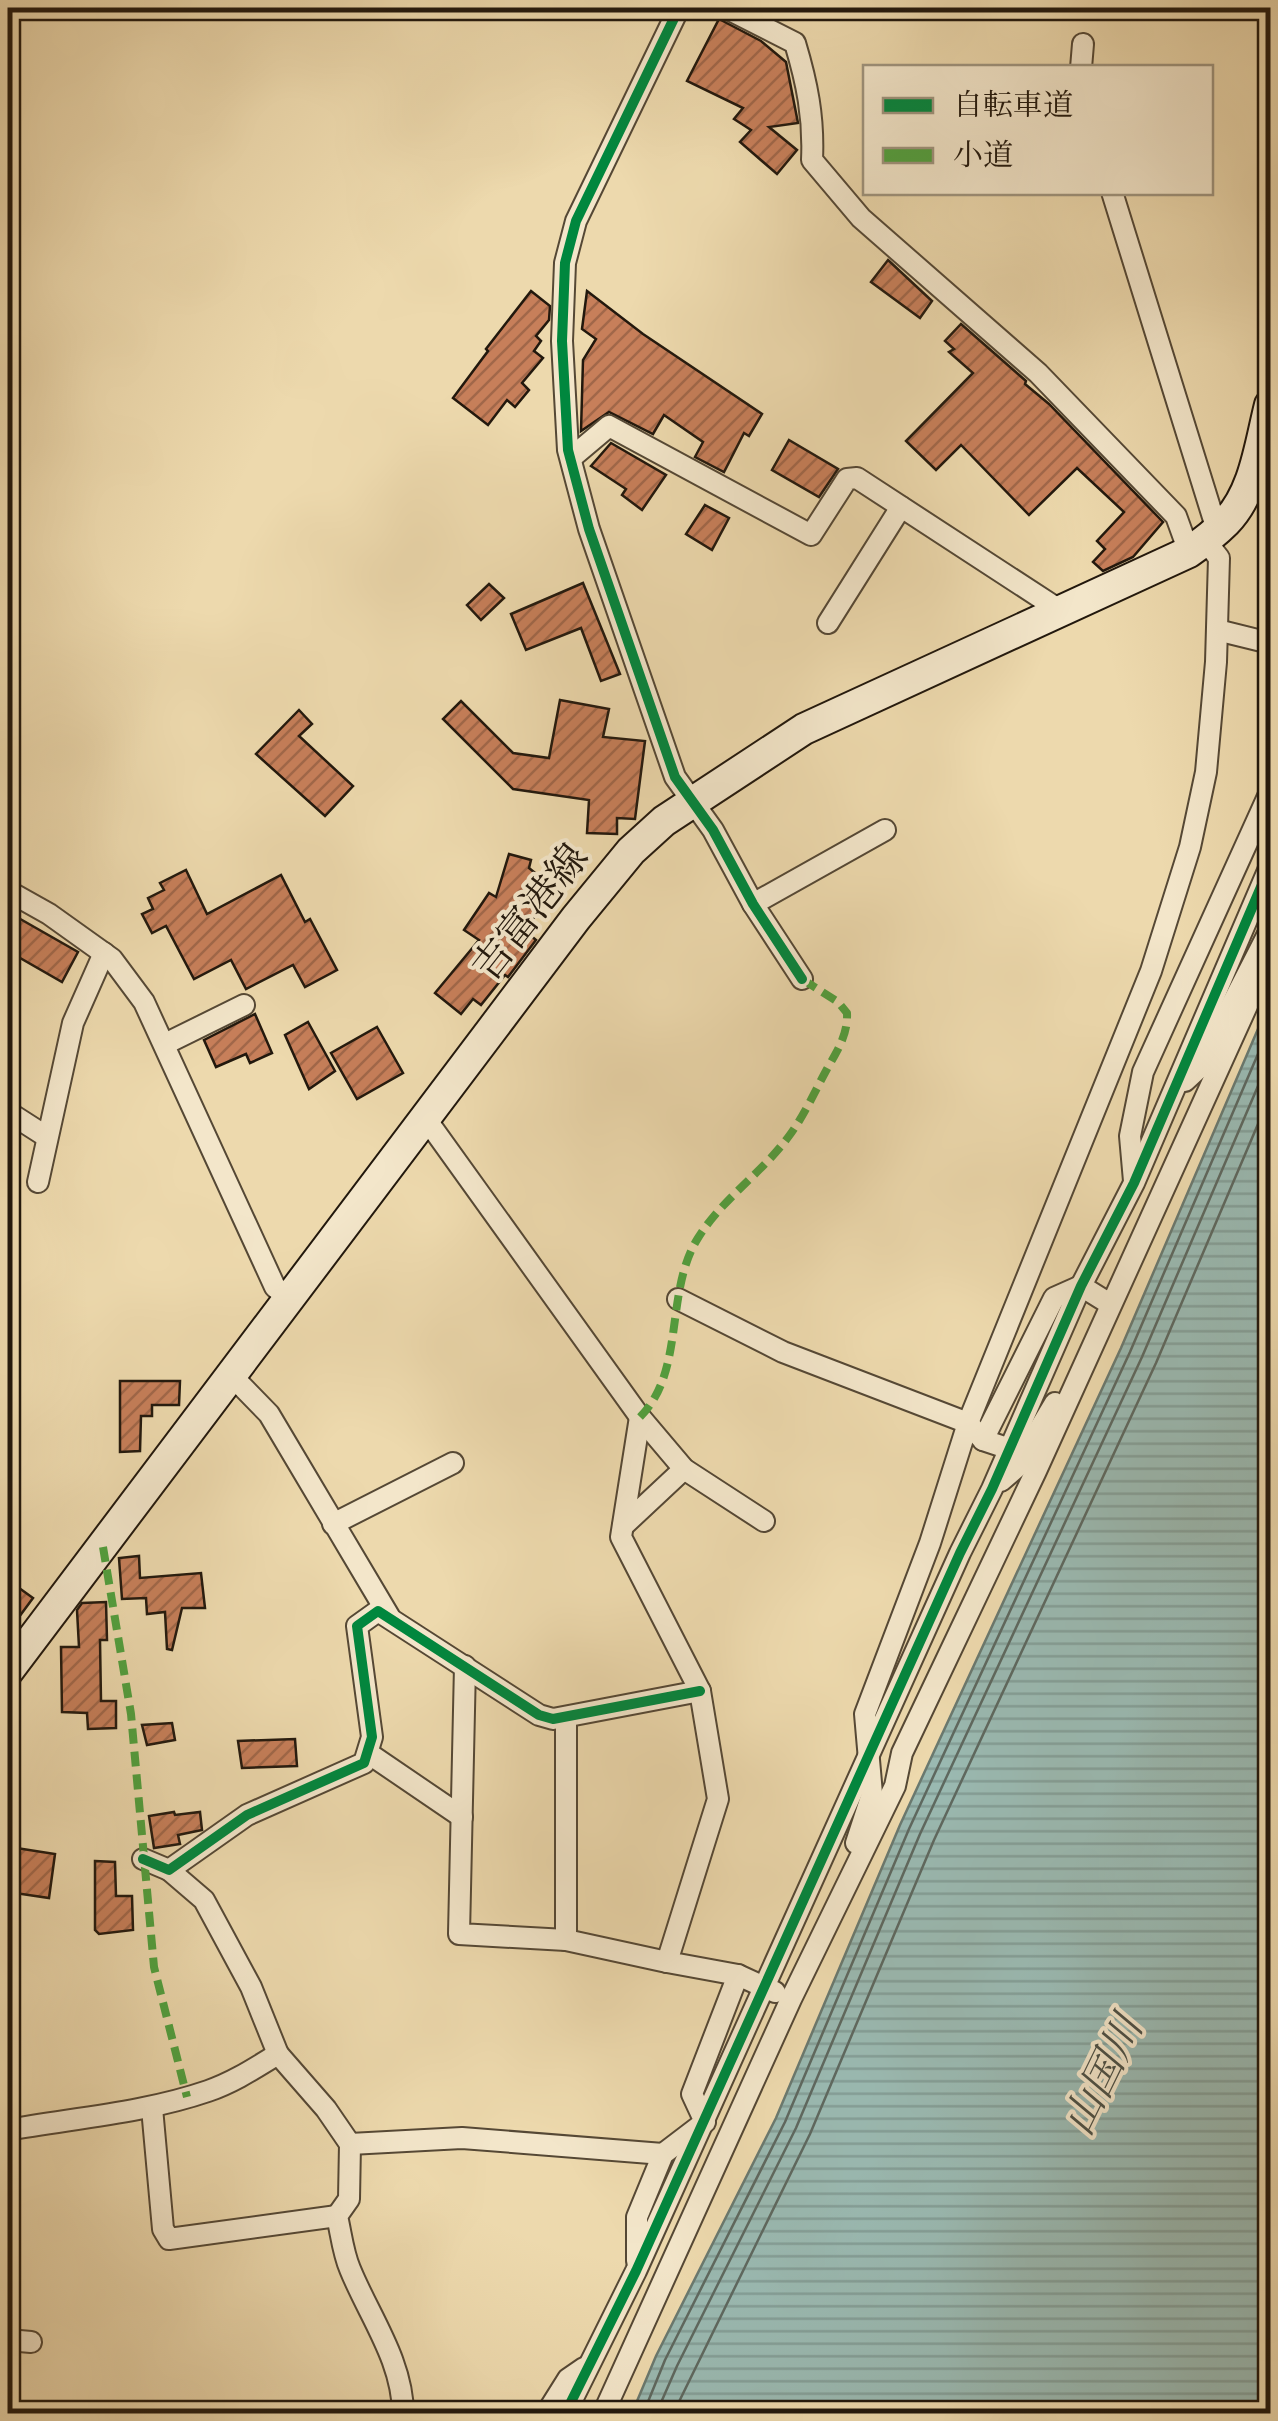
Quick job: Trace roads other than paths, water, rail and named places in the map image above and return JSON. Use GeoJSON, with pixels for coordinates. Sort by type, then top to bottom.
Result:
{"type":"FeatureCollection","features":[{"type":"Feature","properties":{"kind":"main road","name":"吉富港線"},"geometry":{"type":"LineString","coordinates":[[8,1671],[288,1297],[631,851],[664,820],[804,729],[1204,541],[1260,486],[1270,405]]}},
{"type":"Feature","properties":{"kind":"street"},"geometry":{"type":"LineString","coordinates":[[678,8],[576,222],[565,264],[562,341],[571,458],[589,529],[675,777],[802,979]]}},
{"type":"Feature","properties":{"kind":"street"},"geometry":{"type":"LineString","coordinates":[[726,8],[795,43],[814,122],[812,160],[861,218],[1038,373],[1219,558],[1212,718],[1202,791],[1172,906],[1136,1006],[968,1423],[930,1543],[865,1714],[872,1794],[829,1922]]}},
{"type":"Feature","properties":{"kind":"street"},"geometry":{"type":"LineString","coordinates":[[1080,65],[1084,44]]}},
{"type":"Feature","properties":{"kind":"street"},"geometry":{"type":"LineString","coordinates":[[1113,195],[1204,541]]}},
{"type":"Feature","properties":{"kind":"street"},"geometry":{"type":"LineString","coordinates":[[571,458],[609,426],[811,536],[847,479],[857,478],[1061,611]]}},
{"type":"Feature","properties":{"kind":"street"},"geometry":{"type":"LineString","coordinates":[[828,623],[901,507]]}},
{"type":"Feature","properties":{"kind":"street"},"geometry":{"type":"LineString","coordinates":[[1217,630],[1270,644]]}},
{"type":"Feature","properties":{"kind":"street"},"geometry":{"type":"LineString","coordinates":[[1134,1183],[1130,1136],[1143,1072],[1270,792]]}},
{"type":"Feature","properties":{"kind":"street"},"geometry":{"type":"LineString","coordinates":[[753,904],[886,830]]}},
{"type":"Feature","properties":{"kind":"street"},"geometry":{"type":"LineString","coordinates":[[602,2414],[791,1999],[895,1786],[902,1753],[1021,1462],[1081,1286],[1176,1091],[1269,870],[1237,864]]}},
{"type":"Feature","properties":{"kind":"street"},"geometry":{"type":"LineString","coordinates":[[8,891],[104,953],[134,987],[166,1044],[274,1287],[288,1297]]}},
{"type":"Feature","properties":{"kind":"street"},"geometry":{"type":"LineString","coordinates":[[1176,1091],[1199,1068],[1270,930]]}},
{"type":"Feature","properties":{"kind":"street"},"geometry":{"type":"LineString","coordinates":[[38,1182],[73,1023],[104,953]]}},
{"type":"Feature","properties":{"kind":"street"},"geometry":{"type":"LineString","coordinates":[[565,2414],[705,2122],[992,1489],[1021,1462],[1106,1312],[1270,955]]}},
{"type":"Feature","properties":{"kind":"street"},"geometry":{"type":"LineString","coordinates":[[166,1044],[244,1006]]}},
{"type":"Feature","properties":{"kind":"street"},"geometry":{"type":"LineString","coordinates":[[1136,1006],[1200,1029]]}},
{"type":"Feature","properties":{"kind":"street"},"geometry":{"type":"LineString","coordinates":[[1176,1091],[1206,1095]]}},
{"type":"Feature","properties":{"kind":"street"},"geometry":{"type":"LineString","coordinates":[[8,1112],[47,1137]]}},
{"type":"Feature","properties":{"kind":"street"},"geometry":{"type":"LineString","coordinates":[[426,1118],[640,1417],[684,1469],[764,1521]]}},
{"type":"Feature","properties":{"kind":"street"},"geometry":{"type":"LineString","coordinates":[[1081,1286],[1106,1312]]}},
{"type":"Feature","properties":{"kind":"street"},"geometry":{"type":"LineString","coordinates":[[983,1440],[1054,1298],[1081,1286]]}},
{"type":"Feature","properties":{"kind":"street"},"geometry":{"type":"LineString","coordinates":[[678,1299],[783,1352],[968,1423],[983,1440],[1021,1462]]}},
{"type":"Feature","properties":{"kind":"street"},"geometry":{"type":"LineString","coordinates":[[230,1375],[269,1414],[389,1616]]}},
{"type":"Feature","properties":{"kind":"street"},"geometry":{"type":"LineString","coordinates":[[640,1417],[621,1537],[700,1691],[718,1799],[667,1962]]}},
{"type":"Feature","properties":{"kind":"street"},"geometry":{"type":"LineString","coordinates":[[333,1524],[453,1463]]}},
{"type":"Feature","properties":{"kind":"street"},"geometry":{"type":"LineString","coordinates":[[623,1526],[684,1469]]}},
{"type":"Feature","properties":{"kind":"street"},"geometry":{"type":"LineString","coordinates":[[169,1870],[247,1815],[364,1763],[372,1737],[356,1626],[378,1611],[539,1715],[553,1720],[700,1691]]}},
{"type":"Feature","properties":{"kind":"street"},"geometry":{"type":"LineString","coordinates":[[465,1666],[459,1934],[566,1940],[738,1975],[791,1999]]}},
{"type":"Feature","properties":{"kind":"street"},"geometry":{"type":"LineString","coordinates":[[566,1718],[566,1940]]}},
{"type":"Feature","properties":{"kind":"street"},"geometry":{"type":"LineString","coordinates":[[368,1753],[462,1816]]}},
{"type":"Feature","properties":{"kind":"street"},"geometry":{"type":"LineString","coordinates":[[143,1859],[169,1870],[204,1900],[250,1987],[278,2054],[326,2109],[350,2144],[349,2199],[336,2216],[169,2239],[163,2229],[152,2108]]}},
{"type":"Feature","properties":{"kind":"street"},"geometry":{"type":"LineString","coordinates":[[732,2134],[705,2122],[692,2094],[738,1975]]}},
{"type":"Feature","properties":{"kind":"street"},"geometry":{"type":"LineString","coordinates":[[8,2130],[152,2108],[210,2090],[278,2054]]}},
{"type":"Feature","properties":{"kind":"street"},"geometry":{"type":"LineString","coordinates":[[636,2271],[637,2216],[663,2154],[705,2122]]}},
{"type":"Feature","properties":{"kind":"street"},"geometry":{"type":"LineString","coordinates":[[350,2144],[462,2138],[663,2154]]}},
{"type":"Feature","properties":{"kind":"street"},"geometry":{"type":"LineString","coordinates":[[336,2216],[348,2266],[389,2349],[403,2414]]}},
{"type":"Feature","properties":{"kind":"street"},"geometry":{"type":"LineString","coordinates":[[8,2340],[31,2342]]}},
{"type":"Feature","properties":{"kind":"street"},"geometry":{"type":"LineString","coordinates":[[546,2414],[568,2379],[590,2365]]}},
{"type":"Feature","properties":{"kind":"water","name":"山国川"},"geometry":{"type":"Polygon","coordinates":[[[1270,1001],[1270,2400],[1264,2414],[632,2413],[656,2356],[776,2118],[900,1825],[1121,1348],[1270,1001]]]}}]}
